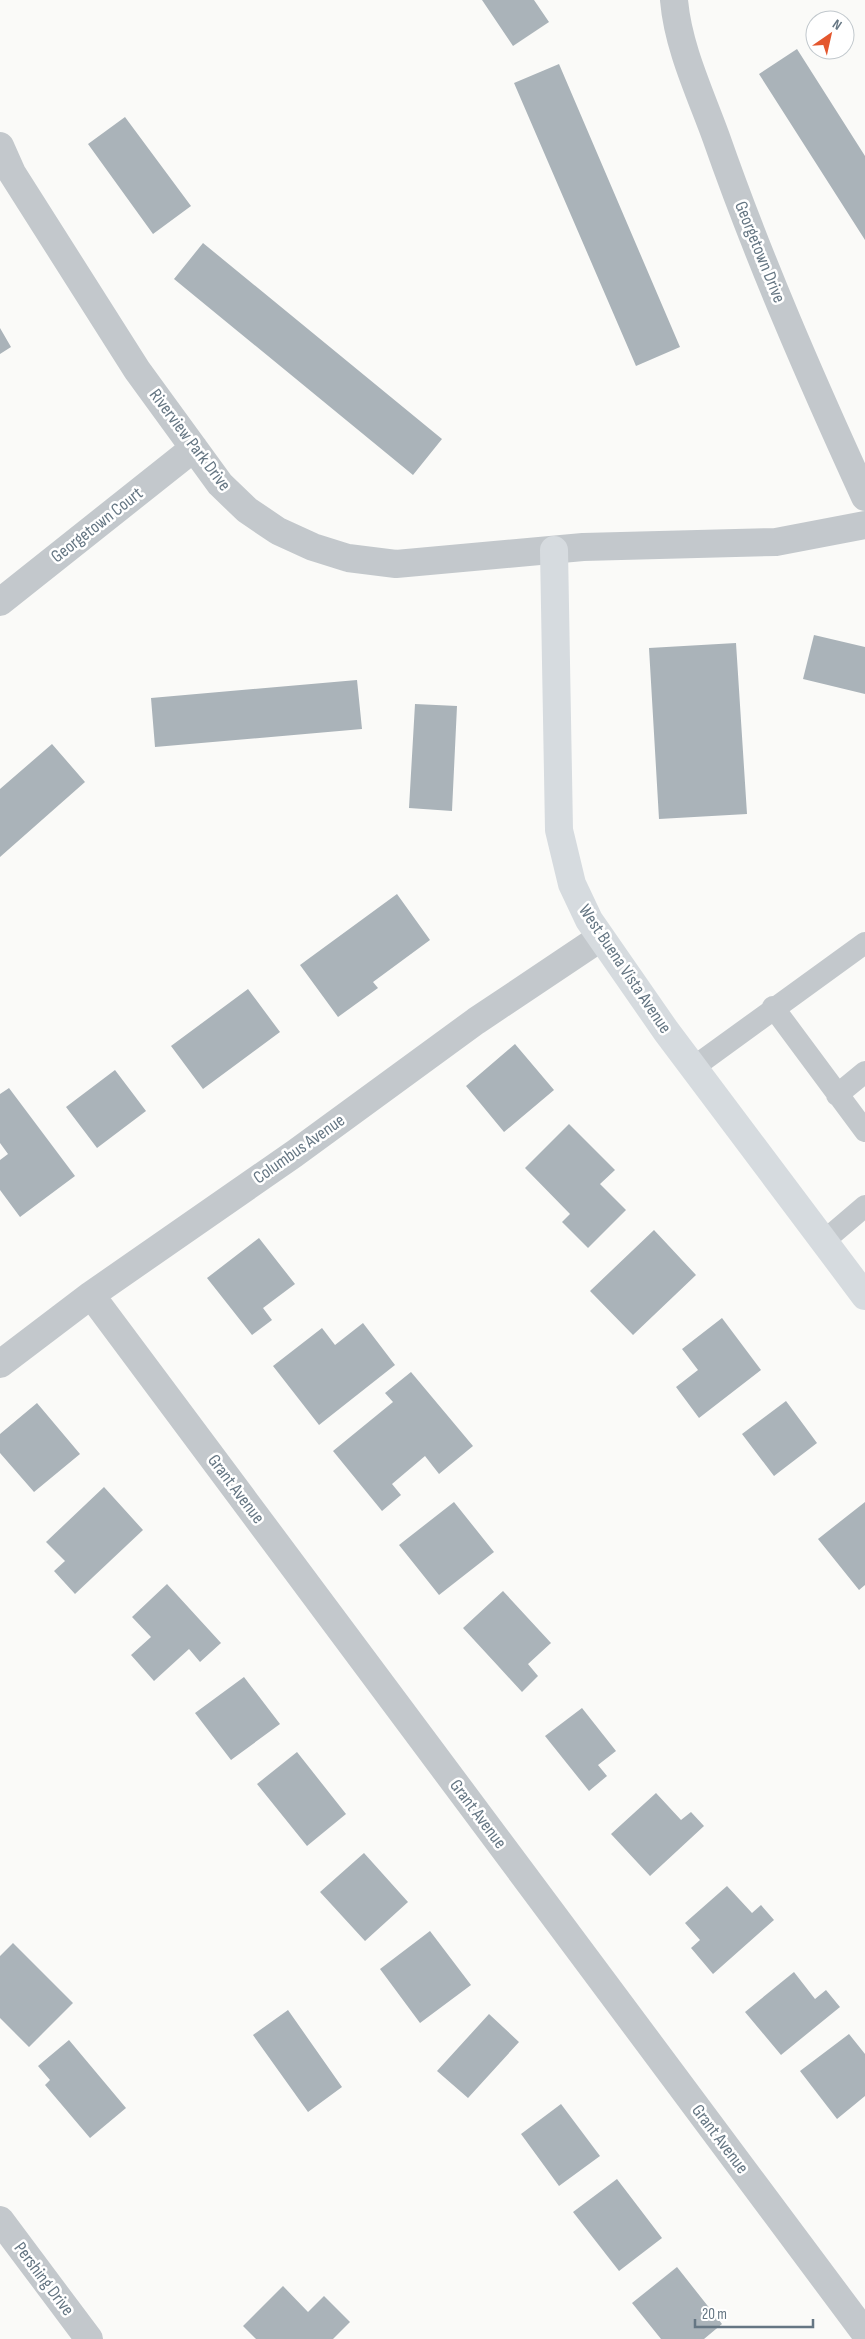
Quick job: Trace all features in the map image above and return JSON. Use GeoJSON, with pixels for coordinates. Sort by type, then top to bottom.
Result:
{"type":"FeatureCollection","features":[{"type":"Feature","properties":{"kind":"street","name":"Georgetown Drive"},"geometry":{"type":"LineString","coordinates":[[674,0],[684,49],[740,205],[823,405],[865,497]]}},
{"type":"Feature","properties":{"kind":"street","name":"Riverview Park Drive"},"geometry":{"type":"LineString","coordinates":[[0,146],[6,174],[137,370],[220,484],[247,510],[278,531],[313,547],[348,558],[396,564],[554,550]]}},
{"type":"Feature","properties":{"kind":"street","name":"Georgetown Court"},"geometry":{"type":"LineString","coordinates":[[0,602],[194,448]]}},
{"type":"Feature","properties":{"kind":"street"},"geometry":{"type":"LineString","coordinates":[[554,550],[776,542],[865,525]]}},
{"type":"Feature","properties":{"kind":"street","name":"West Buena Vista Avenue"},"geometry":{"type":"LineString","coordinates":[[554,550],[559,830],[572,884],[600,938],[666,1031],[865,1296]]}},
{"type":"Feature","properties":{"kind":"street","name":"Columbus Avenue"},"geometry":{"type":"LineString","coordinates":[[0,1364],[91,1295],[294,1154],[476,1021],[600,938]]}},
{"type":"Feature","properties":{"kind":"street","name":"Grant Avenue"},"geometry":{"type":"LineString","coordinates":[[91,1295],[865,2333]]}},
{"type":"Feature","properties":{"kind":"street","name":"Pershing Drive"},"geometry":{"type":"LineString","coordinates":[[0,2220],[89,2339]]}},
{"type":"Feature","properties":{"kind":"lane"},"geometry":{"type":"LineString","coordinates":[[694,1067],[774,1007],[865,943]]}},
{"type":"Feature","properties":{"kind":"lane"},"geometry":{"type":"LineString","coordinates":[[774,1007],[865,1131]]}},
{"type":"Feature","properties":{"kind":"lane"},"geometry":{"type":"LineString","coordinates":[[837,1095],[865,1072]]}},
{"type":"Feature","properties":{"kind":"lane"},"geometry":{"type":"LineString","coordinates":[[824,1241],[865,1206]]}},
{"type":"Feature","properties":{"kind":"building"},"geometry":{"type":"Polygon","coordinates":[[[482,0],[534,0],[549,22],[513,46],[482,0]]]}},
{"type":"Feature","properties":{"kind":"building"},"geometry":{"type":"Polygon","coordinates":[[[797,49],[865,156],[865,240],[759,74],[797,49]]]}},
{"type":"Feature","properties":{"kind":"building"},"geometry":{"type":"Polygon","coordinates":[[[559,64],[680,347],[636,366],[514,83],[559,64]]]}},
{"type":"Feature","properties":{"kind":"building"},"geometry":{"type":"Polygon","coordinates":[[[125,117],[191,206],[153,234],[88,144],[125,117]]]}},
{"type":"Feature","properties":{"kind":"building"},"geometry":{"type":"Polygon","coordinates":[[[203,243],[442,439],[413,475],[174,279],[203,243]]]}},
{"type":"Feature","properties":{"kind":"building"},"geometry":{"type":"Polygon","coordinates":[[[0,328],[11,347],[0,354],[0,328]]]}},
{"type":"Feature","properties":{"kind":"building"},"geometry":{"type":"Polygon","coordinates":[[[814,635],[865,647],[865,694],[803,679],[814,635]]]}},
{"type":"Feature","properties":{"kind":"building"},"geometry":{"type":"Polygon","coordinates":[[[736,643],[747,814],[659,819],[649,648],[736,643]]]}},
{"type":"Feature","properties":{"kind":"building"},"geometry":{"type":"Polygon","coordinates":[[[357,680],[362,729],[155,747],[151,698],[357,680]]]}},
{"type":"Feature","properties":{"kind":"building"},"geometry":{"type":"Polygon","coordinates":[[[415,704],[457,706],[452,811],[409,808],[415,704]]]}},
{"type":"Feature","properties":{"kind":"building"},"geometry":{"type":"Polygon","coordinates":[[[52,744],[85,782],[0,857],[0,789],[52,744]]]}},
{"type":"Feature","properties":{"kind":"building"},"geometry":{"type":"Polygon","coordinates":[[[397,894],[430,940],[373,982],[378,988],[338,1017],[300,965],[397,894]]]}},
{"type":"Feature","properties":{"kind":"building"},"geometry":{"type":"Polygon","coordinates":[[[248,989],[280,1032],[203,1089],[171,1046],[248,989]]]}},
{"type":"Feature","properties":{"kind":"building"},"geometry":{"type":"Polygon","coordinates":[[[515,1044],[554,1090],[504,1132],[466,1086],[515,1044]]]}},
{"type":"Feature","properties":{"kind":"building"},"geometry":{"type":"Polygon","coordinates":[[[115,1070],[146,1111],[97,1148],[66,1107],[115,1070]]]}},
{"type":"Feature","properties":{"kind":"building"},"geometry":{"type":"Polygon","coordinates":[[[9,1088],[75,1176],[20,1217],[0,1190],[0,1160],[8,1154],[0,1143],[0,1094],[9,1088]]]}},
{"type":"Feature","properties":{"kind":"building"},"geometry":{"type":"Polygon","coordinates":[[[569,1124],[615,1170],[600,1184],[626,1210],[588,1248],[562,1222],[570,1214],[525,1168],[569,1124]]]}},
{"type":"Feature","properties":{"kind":"building"},"geometry":{"type":"Polygon","coordinates":[[[654,1230],[696,1275],[633,1335],[590,1291],[654,1230]]]}},
{"type":"Feature","properties":{"kind":"building"},"geometry":{"type":"Polygon","coordinates":[[[259,1238],[295,1284],[263,1308],[272,1320],[252,1335],[207,1278],[259,1238]]]}},
{"type":"Feature","properties":{"kind":"building"},"geometry":{"type":"Polygon","coordinates":[[[722,1318],[761,1370],[699,1418],[676,1387],[698,1370],[682,1349],[722,1318]]]}},
{"type":"Feature","properties":{"kind":"building"},"geometry":{"type":"Polygon","coordinates":[[[363,1323],[395,1365],[319,1425],[273,1366],[322,1328],[335,1345],[363,1323]]]}},
{"type":"Feature","properties":{"kind":"building"},"geometry":{"type":"Polygon","coordinates":[[[411,1372],[473,1446],[439,1474],[425,1456],[392,1484],[401,1495],[382,1511],[333,1451],[393,1402],[385,1393],[411,1372]]]}},
{"type":"Feature","properties":{"kind":"building"},"geometry":{"type":"Polygon","coordinates":[[[786,1401],[817,1443],[774,1476],[742,1434],[786,1401]]]}},
{"type":"Feature","properties":{"kind":"building"},"geometry":{"type":"Polygon","coordinates":[[[37,1403],[80,1454],[34,1492],[0,1453],[0,1434],[37,1403]]]}},
{"type":"Feature","properties":{"kind":"building"},"geometry":{"type":"Polygon","coordinates":[[[104,1487],[143,1530],[75,1594],[54,1571],[65,1561],[46,1542],[104,1487]]]}},
{"type":"Feature","properties":{"kind":"building"},"geometry":{"type":"Polygon","coordinates":[[[454,1502],[494,1552],[439,1595],[399,1545],[454,1502]]]}},
{"type":"Feature","properties":{"kind":"building"},"geometry":{"type":"Polygon","coordinates":[[[865,1502],[865,1585],[859,1590],[818,1539],[865,1502]]]}},
{"type":"Feature","properties":{"kind":"building"},"geometry":{"type":"Polygon","coordinates":[[[167,1584],[221,1643],[200,1662],[189,1649],[154,1681],[131,1655],[151,1637],[132,1617],[167,1584]]]}},
{"type":"Feature","properties":{"kind":"building"},"geometry":{"type":"Polygon","coordinates":[[[503,1591],[551,1643],[528,1664],[538,1676],[522,1692],[463,1628],[503,1591]]]}},
{"type":"Feature","properties":{"kind":"building"},"geometry":{"type":"Polygon","coordinates":[[[244,1677],[280,1724],[231,1760],[195,1713],[244,1677]]]}},
{"type":"Feature","properties":{"kind":"building"},"geometry":{"type":"Polygon","coordinates":[[[582,1708],[616,1751],[598,1765],[607,1776],[589,1791],[545,1736],[582,1708]]]}},
{"type":"Feature","properties":{"kind":"building"},"geometry":{"type":"Polygon","coordinates":[[[297,1752],[346,1814],[307,1846],[257,1784],[297,1752]]]}},
{"type":"Feature","properties":{"kind":"building"},"geometry":{"type":"Polygon","coordinates":[[[656,1793],[681,1820],[691,1812],[704,1826],[650,1876],[611,1834],[656,1793]]]}},
{"type":"Feature","properties":{"kind":"building"},"geometry":{"type":"Polygon","coordinates":[[[364,1853],[408,1902],[365,1941],[320,1892],[364,1853]]]}},
{"type":"Feature","properties":{"kind":"building"},"geometry":{"type":"Polygon","coordinates":[[[727,1886],[752,1913],[761,1905],[774,1920],[713,1974],[691,1948],[700,1940],[685,1923],[727,1886]]]}},
{"type":"Feature","properties":{"kind":"building"},"geometry":{"type":"Polygon","coordinates":[[[430,1931],[471,1985],[420,2023],[380,1969],[430,1931]]]}},
{"type":"Feature","properties":{"kind":"building"},"geometry":{"type":"Polygon","coordinates":[[[13,1943],[73,2003],[29,2047],[0,2018],[0,1956],[13,1943]]]}},
{"type":"Feature","properties":{"kind":"building"},"geometry":{"type":"Polygon","coordinates":[[[794,1972],[815,1999],[826,1990],[840,2007],[781,2055],[745,2012],[794,1972]]]}},
{"type":"Feature","properties":{"kind":"building"},"geometry":{"type":"Polygon","coordinates":[[[288,2010],[342,2087],[308,2112],[253,2035],[288,2010]]]}},
{"type":"Feature","properties":{"kind":"building"},"geometry":{"type":"Polygon","coordinates":[[[489,2014],[519,2042],[468,2098],[437,2071],[489,2014]]]}},
{"type":"Feature","properties":{"kind":"building"},"geometry":{"type":"Polygon","coordinates":[[[849,2034],[865,2054],[865,2096],[837,2119],[800,2071],[849,2034]]]}},
{"type":"Feature","properties":{"kind":"building"},"geometry":{"type":"Polygon","coordinates":[[[69,2040],[126,2108],[90,2138],[45,2085],[50,2080],[38,2066],[69,2040]]]}},
{"type":"Feature","properties":{"kind":"building"},"geometry":{"type":"Polygon","coordinates":[[[561,2104],[600,2156],[559,2186],[521,2134],[561,2104]]]}},
{"type":"Feature","properties":{"kind":"building"},"geometry":{"type":"Polygon","coordinates":[[[617,2179],[662,2238],[619,2271],[573,2212],[617,2179]]]}},
{"type":"Feature","properties":{"kind":"building"},"geometry":{"type":"Polygon","coordinates":[[[677,2267],[722,2324],[704,2339],[661,2339],[632,2303],[677,2267]]]}},
{"type":"Feature","properties":{"kind":"building"},"geometry":{"type":"Polygon","coordinates":[[[283,2286],[308,2312],[324,2296],[350,2322],[333,2339],[256,2339],[243,2326],[283,2286]]]}}]}
